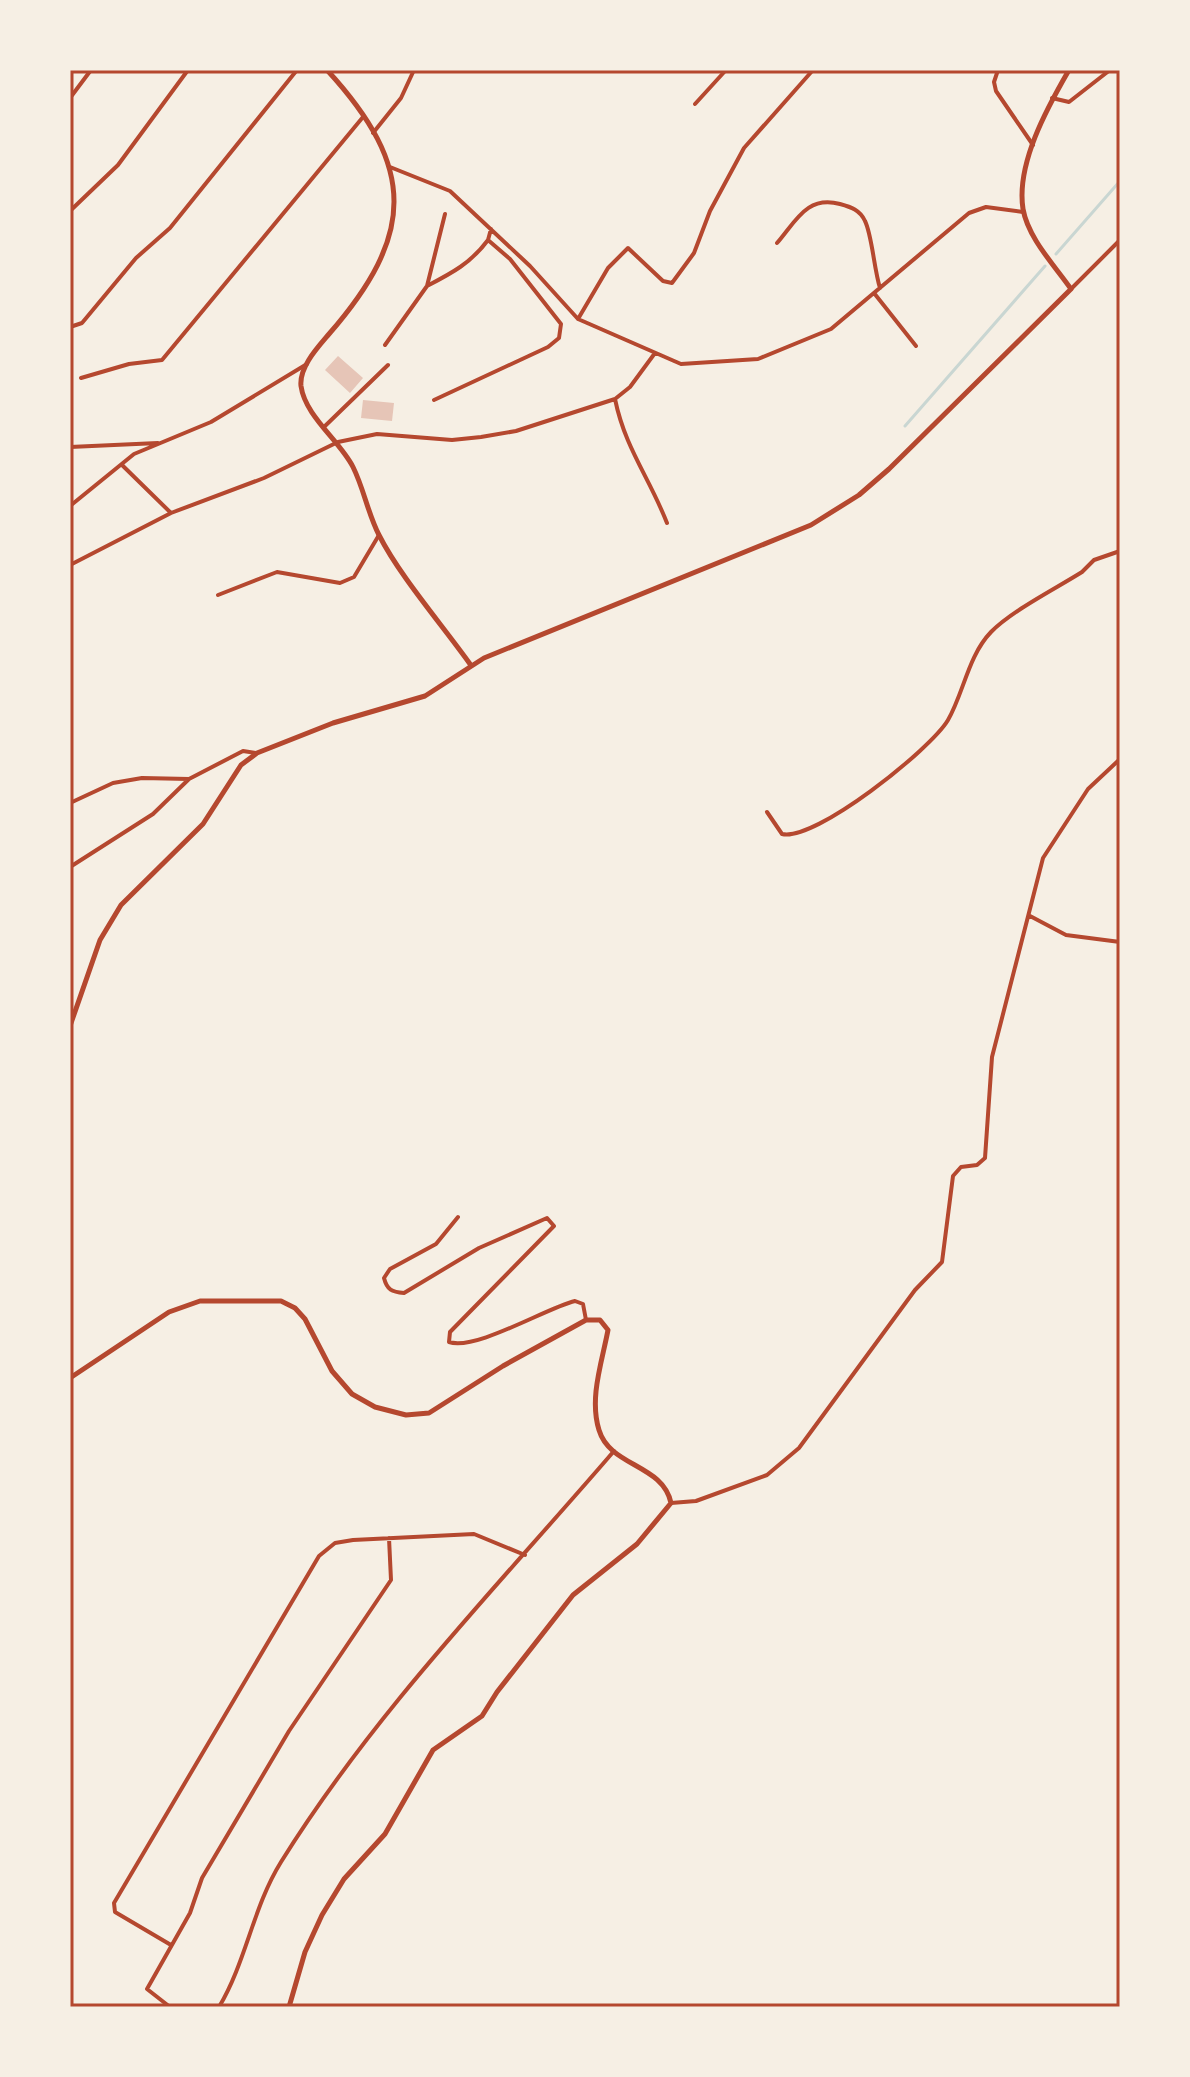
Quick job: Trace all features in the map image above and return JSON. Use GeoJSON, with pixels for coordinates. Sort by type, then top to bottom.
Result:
{"type":"FeatureCollection","features":[{"type":"Feature","properties":{"kind":"street"},"geometry":{"type":"LineString","coordinates":[[70,98],[91,70]]}},
{"type":"Feature","properties":{"kind":"street"},"geometry":{"type":"LineString","coordinates":[[70,211],[118,165],[188,70]]}},
{"type":"Feature","properties":{"kind":"street"},"geometry":{"type":"LineString","coordinates":[[70,327],[82,323],[136,258],[170,228],[297,70]]}},
{"type":"Feature","properties":{"kind":"street"},"geometry":{"type":"LineString","coordinates":[[70,506],[134,454],[211,422],[307,364],[368,287],[390,243],[397,209],[390,167],[363,117],[327,70]]}},
{"type":"Feature","properties":{"kind":"street"},"geometry":{"type":"LineString","coordinates":[[373,133],[401,98],[414,70]]}},
{"type":"Feature","properties":{"kind":"street"},"geometry":{"type":"LineString","coordinates":[[695,104],[726,70]]}},
{"type":"Feature","properties":{"kind":"street"},"geometry":{"type":"LineString","coordinates":[[578,319],[608,268],[628,248],[663,281],[672,283],[677,279],[694,253],[710,211],[744,148],[813,70]]}},
{"type":"Feature","properties":{"kind":"street"},"geometry":{"type":"LineString","coordinates":[[998,70],[996,91],[1034,147]]}},
{"type":"Feature","properties":{"kind":"street"},"geometry":{"type":"LineString","coordinates":[[1069,70],[1052,98],[1034,147],[1023,185],[1023,212],[1037,241],[1071,289]]}},
{"type":"Feature","properties":{"kind":"street"},"geometry":{"type":"LineString","coordinates":[[1052,98],[1069,102],[1110,70]]}},
{"type":"Feature","properties":{"kind":"street"},"geometry":{"type":"LineString","coordinates":[[81,378],[129,364],[162,360],[363,117]]}},
{"type":"Feature","properties":{"kind":"street"},"geometry":{"type":"LineString","coordinates":[[390,167],[450,191],[530,266],[578,319],[681,364],[758,359],[831,329],[969,213],[986,207],[1023,212]]}},
{"type":"Feature","properties":{"kind":"street"},"geometry":{"type":"LineString","coordinates":[[777,243],[808,205],[818,201],[848,206],[859,211],[866,222],[880,288]]}},
{"type":"Feature","properties":{"kind":"street"},"geometry":{"type":"LineString","coordinates":[[385,345],[427,286],[445,214]]}},
{"type":"Feature","properties":{"kind":"street"},"geometry":{"type":"LineString","coordinates":[[427,286],[469,262],[488,240],[491,229]]}},
{"type":"Feature","properties":{"kind":"street"},"geometry":{"type":"LineString","coordinates":[[434,400],[534,354],[559,338],[561,324],[510,259],[488,240]]}},
{"type":"Feature","properties":{"kind":"street"},"geometry":{"type":"LineString","coordinates":[[70,1026],[95,951],[121,905],[203,824],[241,765],[257,753],[333,723],[425,696],[453,680],[470,664],[785,538],[837,510],[911,449],[1120,240]]}},
{"type":"Feature","properties":{"kind":"street"},"geometry":{"type":"LineString","coordinates":[[874,293],[916,346]]}},
{"type":"Feature","properties":{"kind":"street"},"geometry":{"type":"LineString","coordinates":[[70,565],[171,513],[264,478],[338,442],[377,434],[452,440],[481,437],[516,431],[615,399],[630,387],[655,353]]}},
{"type":"Feature","properties":{"kind":"street"},"geometry":{"type":"LineString","coordinates":[[307,364],[301,385],[311,409],[354,468],[379,535],[470,664]]}},
{"type":"Feature","properties":{"kind":"street"},"geometry":{"type":"LineString","coordinates":[[325,426],[388,365]]}},
{"type":"Feature","properties":{"kind":"street"},"geometry":{"type":"LineString","coordinates":[[615,399],[622,434],[653,488],[667,523]]}},
{"type":"Feature","properties":{"kind":"street"},"geometry":{"type":"LineString","coordinates":[[70,447],[160,443]]}},
{"type":"Feature","properties":{"kind":"street"},"geometry":{"type":"LineString","coordinates":[[122,465],[171,513]]}},
{"type":"Feature","properties":{"kind":"street"},"geometry":{"type":"LineString","coordinates":[[218,595],[277,572],[340,583],[354,577],[379,535]]}},
{"type":"Feature","properties":{"kind":"street"},"geometry":{"type":"LineString","coordinates":[[767,812],[782,834],[802,833],[837,813],[907,764],[930,744],[948,721],[976,656],[993,630],[1082,572],[1094,560],[1120,551]]}},
{"type":"Feature","properties":{"kind":"street"},"geometry":{"type":"LineString","coordinates":[[70,867],[153,814],[189,779],[243,751],[257,753]]}},
{"type":"Feature","properties":{"kind":"street"},"geometry":{"type":"LineString","coordinates":[[289,2007],[305,1952],[322,1915],[344,1879],[385,1834],[433,1750],[482,1716],[524,1655],[573,1595],[637,1544],[671,1503],[696,1501],[767,1475],[799,1448],[915,1290],[942,1262],[953,1176],[961,1167],[977,1165],[985,1158],[992,1057],[1043,858],[1088,789],[1120,759]]}},
{"type":"Feature","properties":{"kind":"street"},"geometry":{"type":"LineString","coordinates":[[70,803],[113,783],[142,778],[189,779]]}},
{"type":"Feature","properties":{"kind":"street"},"geometry":{"type":"LineString","coordinates":[[1030,916],[1066,935],[1120,942]]}},
{"type":"Feature","properties":{"kind":"street"},"geometry":{"type":"LineString","coordinates":[[458,1217],[436,1244],[390,1269],[384,1278],[386,1287],[393,1293],[404,1293],[479,1248],[547,1218],[554,1226],[496,1281],[450,1332],[449,1342],[466,1342],[506,1330],[575,1301],[583,1304],[586,1320]]}},
{"type":"Feature","properties":{"kind":"street"},"geometry":{"type":"LineString","coordinates":[[70,1378],[169,1312],[200,1301],[281,1301],[295,1308],[305,1319],[332,1371],[352,1394],[406,1415],[429,1413],[503,1366],[586,1320],[600,1320],[608,1330],[595,1395],[599,1430],[614,1451],[662,1481],[671,1503]]}},
{"type":"Feature","properties":{"kind":"street"},"geometry":{"type":"LineString","coordinates":[[219,2007],[258,1906],[280,1863],[368,1735],[614,1451]]}},
{"type":"Feature","properties":{"kind":"street"},"geometry":{"type":"LineString","coordinates":[[171,1945],[115,1912],[114,1903],[319,1556],[335,1543],[474,1534],[525,1555]]}},
{"type":"Feature","properties":{"kind":"street"},"geometry":{"type":"LineString","coordinates":[[170,2007],[147,1989],[190,1913],[202,1878],[289,1731],[391,1580],[389,1538]]}},
{"type":"Feature","properties":{"kind":"building"},"geometry":{"type":"Polygon","coordinates":[[[338,356],[363,378],[350,393],[325,370],[338,356]]]}},
{"type":"Feature","properties":{"kind":"building"},"geometry":{"type":"Polygon","coordinates":[[[363,400],[394,403],[392,421],[361,418],[363,400]]]}},
{"type":"Feature","properties":{"kind":"waterway"},"geometry":{"type":"LineString","coordinates":[[1056,254],[1120,181]]}},
{"type":"Feature","properties":{"kind":"waterway"},"geometry":{"type":"LineString","coordinates":[[905,426],[1045,266]]}}]}
